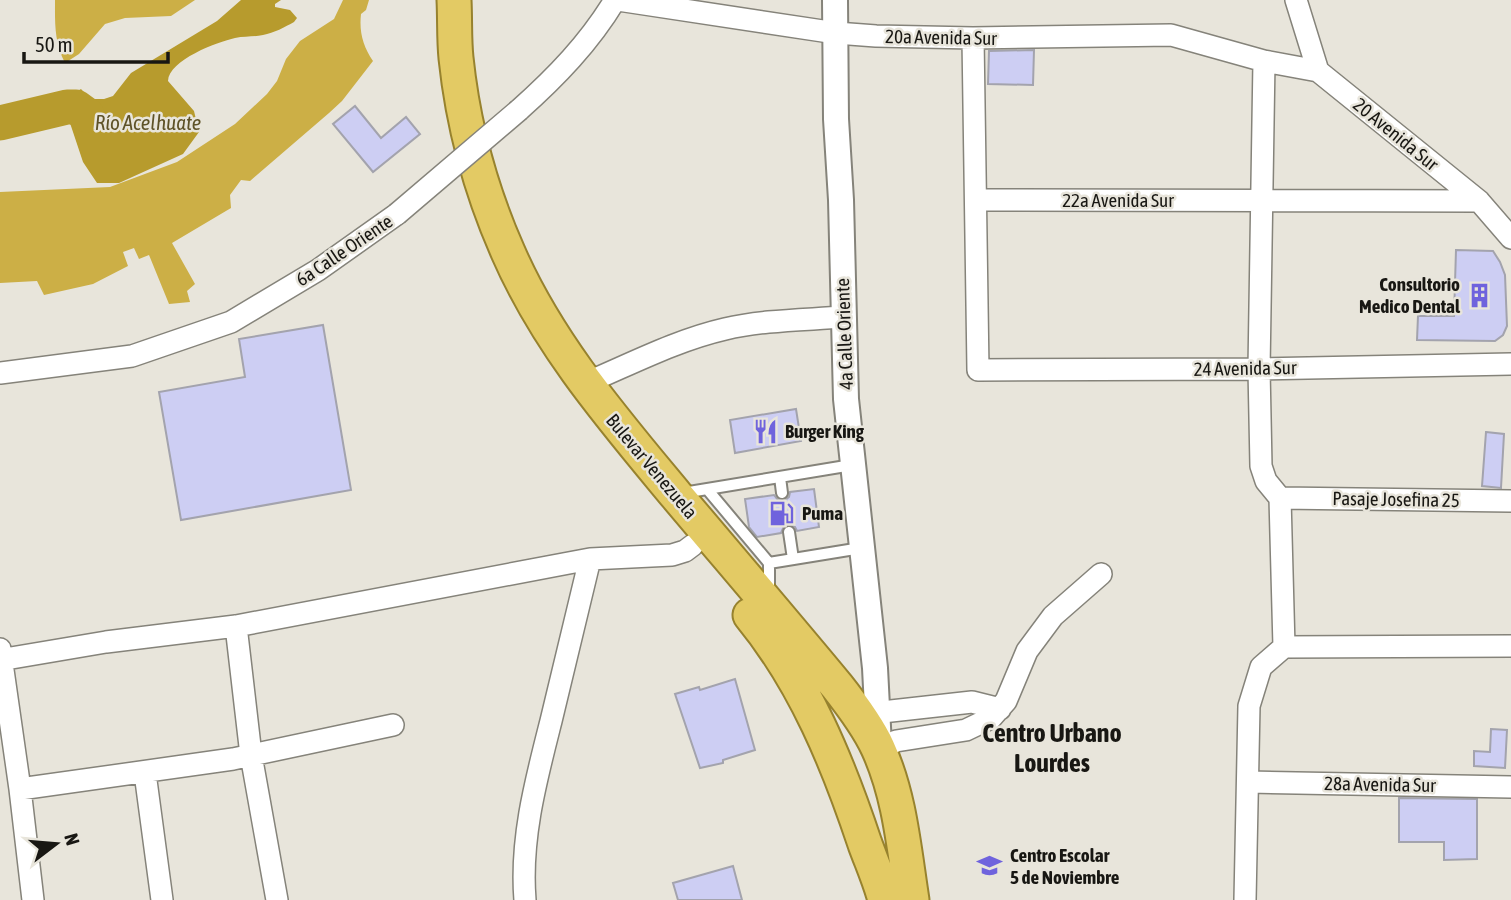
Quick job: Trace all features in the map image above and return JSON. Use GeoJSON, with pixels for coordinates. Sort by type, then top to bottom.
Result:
{"type":"FeatureCollection","features":[{"type":"Feature","properties":{"kind":"highway","name":"Bulevar Venezuela"},"geometry":{"type":"LineString","coordinates":[[436,0],[441,80],[454,158],[481,243],[501,286],[550,363],[581,405],[778,652],[803,691],[842,776],[885,900]]}},
{"type":"Feature","properties":{"kind":"highway","name":"Bulevar Venezuela"},"geometry":{"type":"LineString","coordinates":[[454,0],[456,57],[465,118],[483,187],[508,252],[525,287],[554,338],[617,425],[691,492],[769,606],[868,714],[900,820],[912,900]]}},
{"type":"Feature","properties":{"kind":"highway"},"geometry":{"type":"LineString","coordinates":[[829,749],[842,759],[852,762],[863,762],[879,750]]}},
{"type":"Feature","properties":{"kind":"street","name":"20a Avenida Sur"},"geometry":{"type":"LineString","coordinates":[[617,0],[836,33],[973,38],[1171,35],[1264,61]]}},
{"type":"Feature","properties":{"kind":"street","name":"6a Calle Oriente"},"geometry":{"type":"LineString","coordinates":[[0,373],[132,356],[230,322],[318,270],[397,214],[519,110],[568,65],[617,0]]}},
{"type":"Feature","properties":{"kind":"street","name":"4a Calle Oriente"},"geometry":{"type":"LineString","coordinates":[[835,0],[846,399],[861,548],[868,714]]}},
{"type":"Feature","properties":{"kind":"street"},"geometry":{"type":"LineString","coordinates":[[1296,0],[1318,71]]}},
{"type":"Feature","properties":{"kind":"street"},"geometry":{"type":"LineString","coordinates":[[973,38],[976,200]]}},
{"type":"Feature","properties":{"kind":"street"},"geometry":{"type":"LineString","coordinates":[[1264,61],[1259,369],[1261,466],[1266,481],[1280,498],[1284,647]]}},
{"type":"Feature","properties":{"kind":"street","name":"20 Avenida Sur"},"geometry":{"type":"LineString","coordinates":[[1264,61],[1318,71],[1479,201],[1511,238]]}},
{"type":"Feature","properties":{"kind":"street","name":"22a Avenida Sur"},"geometry":{"type":"LineString","coordinates":[[976,200],[1479,201]]}},
{"type":"Feature","properties":{"kind":"street","name":"24 Avenida Sur"},"geometry":{"type":"LineString","coordinates":[[976,200],[978,370],[1259,369],[1511,364]]}},
{"type":"Feature","properties":{"kind":"street"},"geometry":{"type":"LineString","coordinates":[[586,383],[686,340],[721,330],[843,317]]}},
{"type":"Feature","properties":{"kind":"street","name":"Pasaje Josefina 25"},"geometry":{"type":"LineString","coordinates":[[1280,498],[1511,501]]}},
{"type":"Feature","properties":{"kind":"street"},"geometry":{"type":"LineString","coordinates":[[33,900],[1,656],[236,625],[590,559],[672,555],[685,551],[692,545]]}},
{"type":"Feature","properties":{"kind":"street"},"geometry":{"type":"LineString","coordinates":[[525,900],[525,848],[532,798],[590,559]]}},
{"type":"Feature","properties":{"kind":"street"},"geometry":{"type":"LineString","coordinates":[[879,750],[896,741],[966,730],[984,724],[1000,709],[1010,693],[1027,651],[1052,616],[1101,574]]}},
{"type":"Feature","properties":{"kind":"street"},"geometry":{"type":"LineString","coordinates":[[236,625],[251,755],[277,900]]}},
{"type":"Feature","properties":{"kind":"street"},"geometry":{"type":"LineString","coordinates":[[1245,900],[1249,706],[1261,667],[1284,647],[1511,646]]}},
{"type":"Feature","properties":{"kind":"street"},"geometry":{"type":"LineString","coordinates":[[868,714],[972,702],[1000,709]]}},
{"type":"Feature","properties":{"kind":"street"},"geometry":{"type":"LineString","coordinates":[[20,789],[145,773],[393,726]]}},
{"type":"Feature","properties":{"kind":"street"},"geometry":{"type":"LineString","coordinates":[[145,773],[162,900]]}},
{"type":"Feature","properties":{"kind":"street","name":"28a Avenida Sur"},"geometry":{"type":"LineString","coordinates":[[1249,782],[1511,787]]}},
{"type":"Feature","properties":{"kind":"lane"},"geometry":{"type":"LineString","coordinates":[[691,492],[852,465]]}},
{"type":"Feature","properties":{"kind":"lane"},"geometry":{"type":"LineString","coordinates":[[780,477],[782,494]]}},
{"type":"Feature","properties":{"kind":"lane"},"geometry":{"type":"LineString","coordinates":[[691,492],[769,563],[769,606]]}},
{"type":"Feature","properties":{"kind":"lane"},"geometry":{"type":"LineString","coordinates":[[789,532],[793,559]]}},
{"type":"Feature","properties":{"kind":"lane"},"geometry":{"type":"LineString","coordinates":[[769,563],[861,548]]}},
{"type":"Feature","properties":{"kind":"shaded area"},"geometry":{"type":"Polygon","coordinates":[[[55,0],[195,0],[171,16],[125,18],[105,24],[79,54],[65,63],[57,40],[55,0]]]}},
{"type":"Feature","properties":{"kind":"shaded area"},"geometry":{"type":"Polygon","coordinates":[[[343,0],[369,0],[366,10],[361,14],[361,33],[373,61],[342,101],[329,113],[250,181],[241,180],[230,195],[231,208],[172,243],[195,284],[187,291],[190,302],[169,304],[149,255],[139,259],[134,248],[123,252],[128,266],[93,284],[44,295],[37,281],[0,283],[0,192],[110,187],[177,162],[235,124],[267,94],[277,81],[286,59],[300,41],[334,19],[343,0]]]}},
{"type":"Feature","properties":{"kind":"water","name":"Río Acelhuate"},"geometry":{"type":"Polygon","coordinates":[[[241,0],[281,0],[275,7],[290,10],[297,18],[271,33],[217,43],[176,66],[168,81],[194,111],[199,132],[183,154],[119,183],[97,183],[83,162],[69,120],[42,113],[81,89],[90,99],[113,96],[131,73],[217,21],[241,0]]]}},
{"type":"Feature","properties":{"kind":"building"},"geometry":{"type":"Polygon","coordinates":[[[1034,50],[1033,85],[988,84],[989,51],[1034,50]]]}},
{"type":"Feature","properties":{"kind":"building"},"geometry":{"type":"Polygon","coordinates":[[[355,106],[381,138],[406,117],[420,134],[373,172],[333,124],[355,106]]]}},
{"type":"Feature","properties":{"kind":"building","name":"Consultorio Medico Dental"},"geometry":{"type":"Polygon","coordinates":[[[1456,250],[1493,251],[1500,262],[1505,275],[1507,326],[1503,335],[1495,341],[1417,340],[1418,316],[1454,316],[1456,250]]]}},
{"type":"Feature","properties":{"kind":"building"},"geometry":{"type":"Polygon","coordinates":[[[323,325],[351,490],[181,520],[159,392],[245,377],[239,339],[323,325]]]}},
{"type":"Feature","properties":{"kind":"building","name":"Burger King"},"geometry":{"type":"Polygon","coordinates":[[[796,409],[801,441],[735,453],[730,420],[796,409]]]}},
{"type":"Feature","properties":{"kind":"building"},"geometry":{"type":"Polygon","coordinates":[[[1486,432],[1504,434],[1501,488],[1482,486],[1486,432]]]}},
{"type":"Feature","properties":{"kind":"building","name":"Puma"},"geometry":{"type":"Polygon","coordinates":[[[814,489],[819,527],[797,531],[789,524],[784,526],[781,533],[757,537],[749,527],[745,499],[774,495],[778,500],[784,501],[790,492],[814,489]]]}},
{"type":"Feature","properties":{"kind":"building"},"geometry":{"type":"Polygon","coordinates":[[[735,679],[755,750],[723,760],[723,763],[700,768],[675,694],[699,687],[700,690],[735,679]]]}},
{"type":"Feature","properties":{"kind":"building"},"geometry":{"type":"Polygon","coordinates":[[[1491,729],[1507,730],[1505,768],[1474,766],[1474,751],[1490,752],[1491,729]]]}},
{"type":"Feature","properties":{"kind":"building"},"geometry":{"type":"Polygon","coordinates":[[[1399,798],[1477,799],[1477,859],[1444,860],[1444,842],[1399,842],[1399,798]]]}},
{"type":"Feature","properties":{"kind":"building"},"geometry":{"type":"Polygon","coordinates":[[[733,866],[742,900],[678,900],[673,883],[733,866]]]}},
{"type":"Feature","properties":{"kind":"waterway","name":"Río Acelhuate"},"geometry":{"type":"LineString","coordinates":[[0,123],[67,107],[76,107],[87,115]]}},
{"type":"Feature","properties":{"kind":"place","name":"Consultorio Medico Dental"},"geometry":{"type":"Point","coordinates":[1480,295]}},
{"type":"Feature","properties":{"kind":"place","name":"Burger King"},"geometry":{"type":"Point","coordinates":[765,431]}},
{"type":"Feature","properties":{"kind":"place","name":"Puma"},"geometry":{"type":"Point","coordinates":[782,513]}},
{"type":"Feature","properties":{"kind":"place","name":"Centro Escolar 5 de Noviembre"},"geometry":{"type":"Point","coordinates":[990,866]}},
{"type":"Feature","properties":{"kind":"district","name":"Centro Urbano Lourdes"},"geometry":{"type":"Point","coordinates":[1052,748]}}]}
